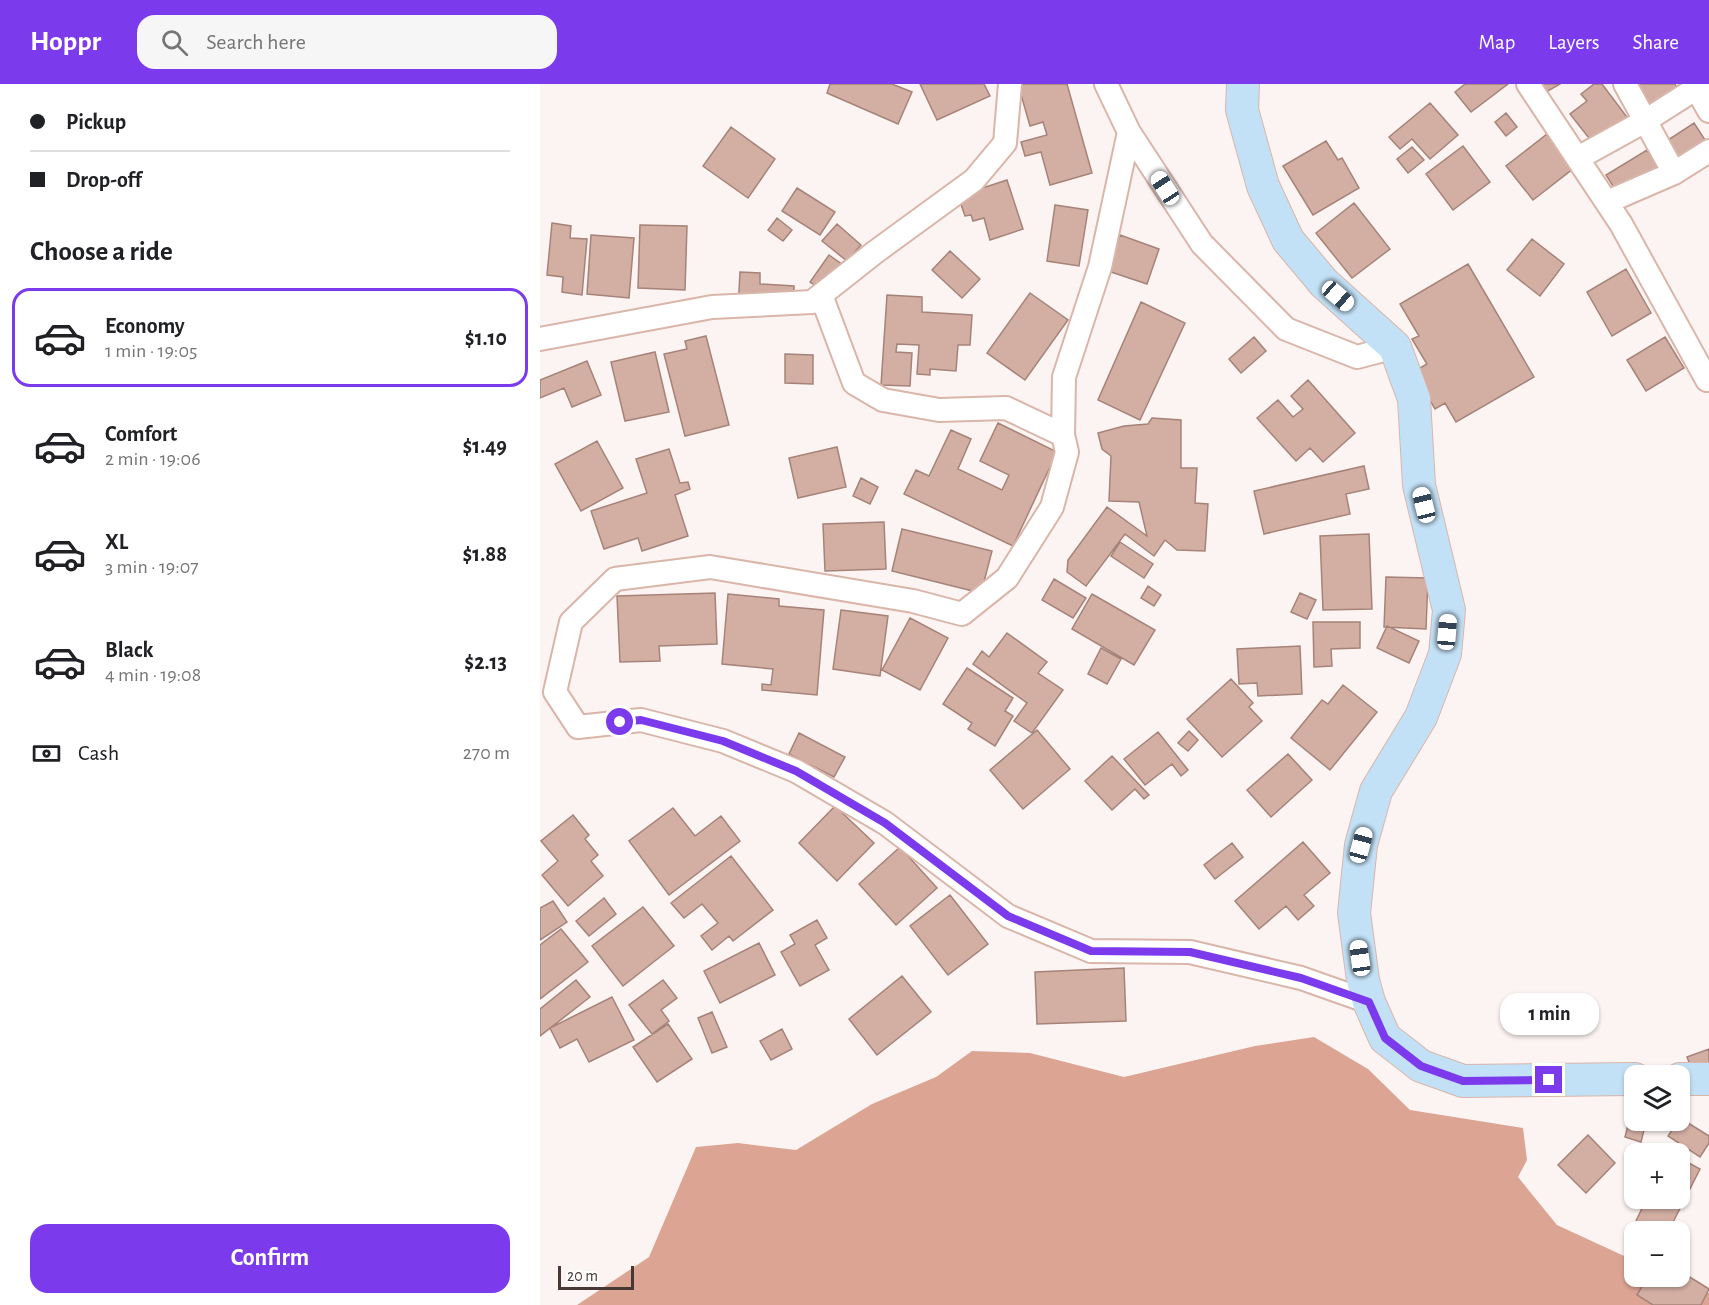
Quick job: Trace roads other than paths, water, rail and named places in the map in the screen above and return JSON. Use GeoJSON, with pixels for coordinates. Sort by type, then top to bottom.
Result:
{"type":"FeatureCollection","features":[{"type":"Feature","properties":{"kind":"main road"},"geometry":{"type":"LineString","coordinates":[[1243,84],[1242,110],[1263,186],[1288,240],[1324,283],[1395,347],[1414,399],[1419,484],[1449,610],[1445,654],[1421,717],[1376,791],[1361,845],[1354,913],[1363,980],[1369,1002],[1385,1038],[1421,1066],[1463,1081],[1624,1079]]}},
{"type":"Feature","properties":{"kind":"main road"},"geometry":{"type":"LineString","coordinates":[[1690,1079],[1709,1079]]}},
{"type":"Feature","properties":{"kind":"street"},"geometry":{"type":"LineString","coordinates":[[540,339],[712,307],[812,302],[974,180],[1005,143],[1010,84]]}},
{"type":"Feature","properties":{"kind":"street"},"geometry":{"type":"LineString","coordinates":[[1106,84],[1129,132],[1202,244],[1287,329],[1358,357],[1395,347]]}},
{"type":"Feature","properties":{"kind":"street"},"geometry":{"type":"LineString","coordinates":[[1625,84],[1674,173]]}},
{"type":"Feature","properties":{"kind":"street"},"geometry":{"type":"LineString","coordinates":[[1578,158],[1646,121],[1698,85],[1709,111]]}},
{"type":"Feature","properties":{"kind":"street"},"geometry":{"type":"LineString","coordinates":[[1535,86],[1607,202],[1707,380]]}},
{"type":"Feature","properties":{"kind":"street"},"geometry":{"type":"LineString","coordinates":[[1129,132],[1100,267],[1064,377],[1064,435],[1067,452],[1052,507],[1007,578],[962,614],[903,599],[711,567],[615,579],[570,622],[555,692],[578,727],[641,720],[723,741],[796,771],[885,823],[1008,916],[1091,951],[1190,952],[1301,978],[1369,1002]]}},
{"type":"Feature","properties":{"kind":"street"},"geometry":{"type":"LineString","coordinates":[[1607,202],[1674,173],[1709,151]]}},
{"type":"Feature","properties":{"kind":"street"},"geometry":{"type":"LineString","coordinates":[[821,295],[854,383],[884,400],[939,410],[1006,408],[1064,435]]}}]}
